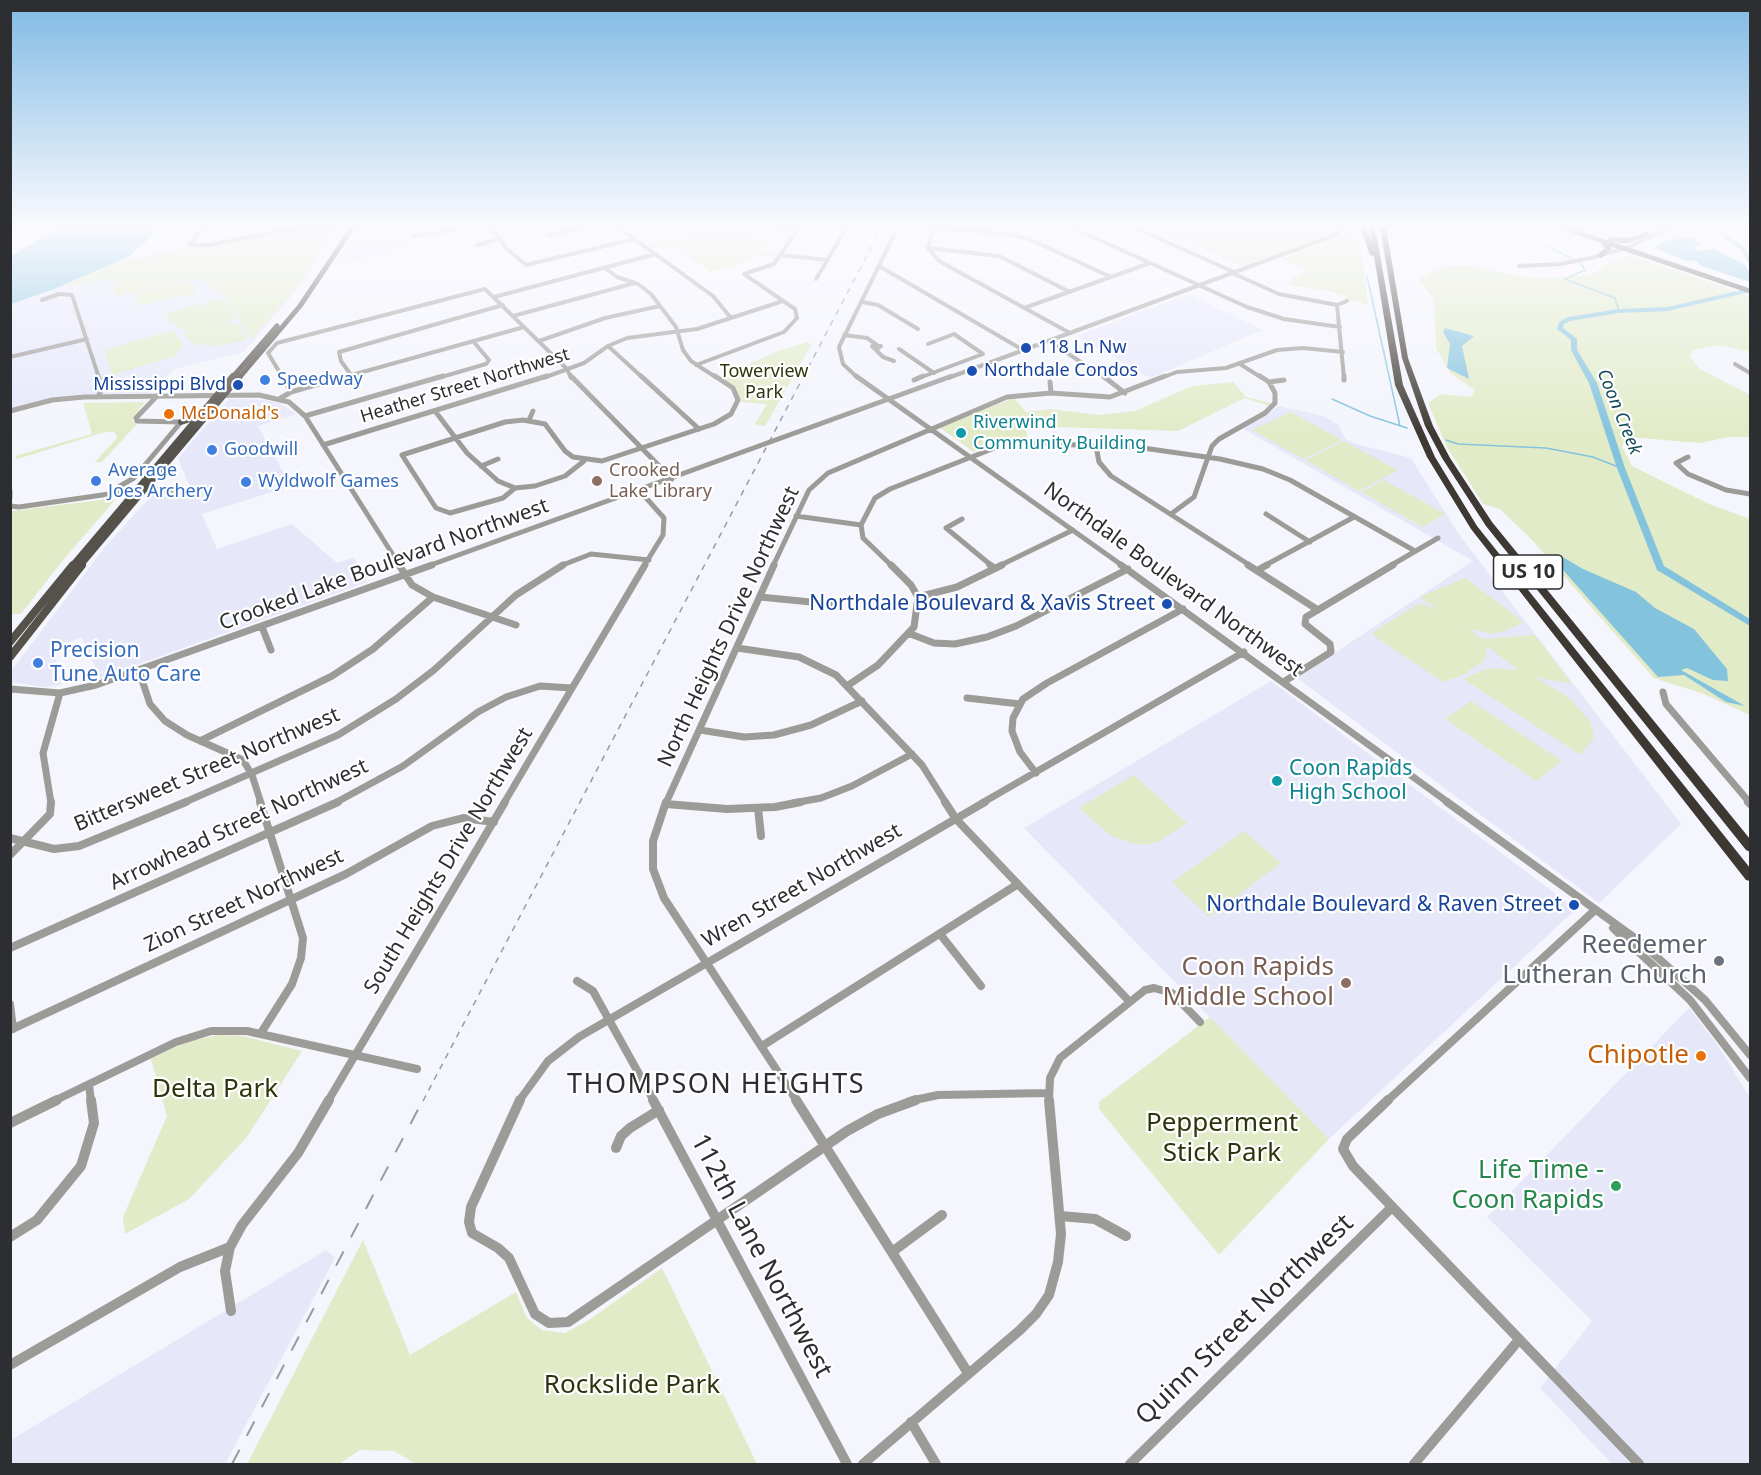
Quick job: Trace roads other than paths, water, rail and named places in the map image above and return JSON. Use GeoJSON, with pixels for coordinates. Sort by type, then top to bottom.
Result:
{"type":"FeatureCollection","features":[{"type":"Feature","properties":{"kind":"highway","name":"US 10"},"geometry":{"type":"LineString","coordinates":[[1384,296],[1399,385],[1431,457],[1462,507],[1515,580],[1750,876]]}},
{"type":"Feature","properties":{"kind":"highway","name":"US 10"},"geometry":{"type":"LineString","coordinates":[[1395,296],[1405,358],[1429,426],[1451,467],[1489,524],[1750,847]]}},
{"type":"Feature","properties":{"kind":"main road"},"geometry":{"type":"LineString","coordinates":[[10,642],[301,296]]}},
{"type":"Feature","properties":{"kind":"main road"},"geometry":{"type":"LineString","coordinates":[[10,657],[137,492],[224,395],[308,296]]}},
{"type":"Feature","properties":{"kind":"main road"},"geometry":{"type":"LineString","coordinates":[[181,422],[199,416]]}},
{"type":"Feature","properties":{"kind":"street"},"geometry":{"type":"LineString","coordinates":[[42,300],[54,296]]}},
{"type":"Feature","properties":{"kind":"street"},"geometry":{"type":"LineString","coordinates":[[72,296],[102,388],[98,397]]}},
{"type":"Feature","properties":{"kind":"street"},"geometry":{"type":"LineString","coordinates":[[291,392],[268,353],[279,342],[458,296]]}},
{"type":"Feature","properties":{"kind":"street"},"geometry":{"type":"LineString","coordinates":[[494,297],[498,296]]}},
{"type":"Feature","properties":{"kind":"street"},"geometry":{"type":"LineString","coordinates":[[513,316],[588,296]]}},
{"type":"Feature","properties":{"kind":"street"},"geometry":{"type":"LineString","coordinates":[[515,488],[505,497],[461,512],[443,512],[436,507],[402,454],[506,422],[529,420],[545,424],[567,454],[584,461],[606,460],[699,429],[727,417],[738,400],[731,386],[696,365],[683,350],[678,331],[652,296]]}},
{"type":"Feature","properties":{"kind":"street"},"geometry":{"type":"LineString","coordinates":[[713,296],[731,318]]}},
{"type":"Feature","properties":{"kind":"street"},"geometry":{"type":"LineString","coordinates":[[696,365],[792,327],[798,315],[795,309],[776,296]]}},
{"type":"Feature","properties":{"kind":"street","name":"Northdale Boulevard Northwest"},"geometry":{"type":"LineString","coordinates":[[865,296],[844,335],[838,355],[843,364],[890,400],[1285,681],[1603,918],[1676,984],[1717,1031],[1750,1078]]}},
{"type":"Feature","properties":{"kind":"street"},"geometry":{"type":"LineString","coordinates":[[930,296],[1023,350]]}},
{"type":"Feature","properties":{"kind":"street"},"geometry":{"type":"LineString","coordinates":[[1002,296],[1067,332]]}},
{"type":"Feature","properties":{"kind":"street"},"geometry":{"type":"LineString","coordinates":[[1024,308],[1059,296]]}},
{"type":"Feature","properties":{"kind":"street","name":"Crooked Lake Boulevard Northwest"},"geometry":{"type":"LineString","coordinates":[[10,690],[60,693],[96,686],[890,400],[1164,296]]}},
{"type":"Feature","properties":{"kind":"street"},"geometry":{"type":"LineString","coordinates":[[1224,296],[1273,316],[1340,327]]}},
{"type":"Feature","properties":{"kind":"street"},"geometry":{"type":"LineString","coordinates":[[1289,296],[1337,305],[1347,301]]}},
{"type":"Feature","properties":{"kind":"street"},"geometry":{"type":"LineString","coordinates":[[494,297],[567,369],[572,380],[672,479]]}},
{"type":"Feature","properties":{"kind":"street","name":"Heather Street Northwest"},"geometry":{"type":"LineString","coordinates":[[323,445],[567,369],[587,361],[608,346],[638,335],[678,331],[731,318],[783,301]]}},
{"type":"Feature","properties":{"kind":"street"},"geometry":{"type":"LineString","coordinates":[[862,302],[881,307],[918,329]]}},
{"type":"Feature","properties":{"kind":"street"},"geometry":{"type":"LineString","coordinates":[[351,375],[341,361],[339,352],[503,305]]}},
{"type":"Feature","properties":{"kind":"street"},"geometry":{"type":"LineString","coordinates":[[1337,305],[1344,380]]}},
{"type":"Feature","properties":{"kind":"street"},"geometry":{"type":"LineString","coordinates":[[539,341],[604,318],[660,306]]}},
{"type":"Feature","properties":{"kind":"street"},"geometry":{"type":"LineString","coordinates":[[279,399],[291,392],[524,327]]}},
{"type":"Feature","properties":{"kind":"street"},"geometry":{"type":"LineString","coordinates":[[914,380],[984,354],[954,334],[928,344]]}},
{"type":"Feature","properties":{"kind":"street"},"geometry":{"type":"LineString","coordinates":[[844,335],[867,338],[877,347],[883,357],[894,361]]}},
{"type":"Feature","properties":{"kind":"street"},"geometry":{"type":"LineString","coordinates":[[10,357],[87,339]]}},
{"type":"Feature","properties":{"kind":"street"},"geometry":{"type":"LineString","coordinates":[[306,416],[488,363],[489,360],[473,341]]}},
{"type":"Feature","properties":{"kind":"street"},"geometry":{"type":"LineString","coordinates":[[1049,341],[1085,362],[1125,393]]}},
{"type":"Feature","properties":{"kind":"street"},"geometry":{"type":"LineString","coordinates":[[608,346],[699,429]]}},
{"type":"Feature","properties":{"kind":"street","name":"North Heights Drive Northwest"},"geometry":{"type":"LineString","coordinates":[[968,1373],[762,1046],[664,898],[653,869],[653,841],[666,804],[796,516],[809,490],[828,473],[996,400],[1023,394],[1051,393],[1095,398],[1125,393],[1177,372],[1226,368],[1284,349],[1303,348],[1343,352]]}},
{"type":"Feature","properties":{"kind":"street"},"geometry":{"type":"LineString","coordinates":[[899,349],[934,373]]}},
{"type":"Feature","properties":{"kind":"street"},"geometry":{"type":"LineString","coordinates":[[1171,514],[1194,497],[1212,446],[1224,434],[1274,406],[1276,395],[1269,381],[1240,364]]}},
{"type":"Feature","properties":{"kind":"street"},"geometry":{"type":"LineString","coordinates":[[1735,364],[1750,373]]}},
{"type":"Feature","properties":{"kind":"street"},"geometry":{"type":"LineString","coordinates":[[955,365],[965,372]]}},
{"type":"Feature","properties":{"kind":"street"},"geometry":{"type":"LineString","coordinates":[[1269,381],[1284,380]]}},
{"type":"Feature","properties":{"kind":"street"},"geometry":{"type":"LineString","coordinates":[[1050,382],[1051,393]]}},
{"type":"Feature","properties":{"kind":"street"},"geometry":{"type":"LineString","coordinates":[[10,411],[62,399],[98,397],[259,395],[279,399],[296,406],[306,416],[404,575],[416,589],[432,597],[516,625]]}},
{"type":"Feature","properties":{"kind":"street"},"geometry":{"type":"LineString","coordinates":[[157,396],[137,421],[181,422]]}},
{"type":"Feature","properties":{"kind":"street"},"geometry":{"type":"LineString","coordinates":[[435,411],[454,438],[481,466],[498,481],[515,488],[535,486],[565,476],[584,461]]}},
{"type":"Feature","properties":{"kind":"street"},"geometry":{"type":"LineString","coordinates":[[529,420],[534,411]]}},
{"type":"Feature","properties":{"kind":"street"},"geometry":{"type":"LineString","coordinates":[[114,495],[120,486],[134,478],[181,422]]}},
{"type":"Feature","properties":{"kind":"street"},"geometry":{"type":"LineString","coordinates":[[847,686],[878,665],[914,627],[918,597],[911,585],[863,538],[861,525],[875,498],[890,489],[997,447],[1021,443],[1143,448],[1209,457],[1263,469],[1290,480],[1415,551]]}},
{"type":"Feature","properties":{"kind":"street"},"geometry":{"type":"LineString","coordinates":[[1096,446],[1099,462],[1111,476],[1318,610]]}},
{"type":"Feature","properties":{"kind":"street"},"geometry":{"type":"LineString","coordinates":[[1688,457],[1677,461],[1680,469],[1715,486],[1747,494]]}},
{"type":"Feature","properties":{"kind":"street"},"geometry":{"type":"LineString","coordinates":[[481,466],[498,459]]}},
{"type":"Feature","properties":{"kind":"street","name":"South Heights Drive Northwest"},"geometry":{"type":"LineString","coordinates":[[230,1247],[242,1225],[298,1153],[663,535],[666,522],[639,490]]}},
{"type":"Feature","properties":{"kind":"street"},"geometry":{"type":"LineString","coordinates":[[10,491],[10,498]]}},
{"type":"Feature","properties":{"kind":"street"},"geometry":{"type":"LineString","coordinates":[[10,506],[19,507],[137,492]]}},
{"type":"Feature","properties":{"kind":"street"},"geometry":{"type":"LineString","coordinates":[[1266,514],[1310,542]]}},
{"type":"Feature","properties":{"kind":"street"},"geometry":{"type":"LineString","coordinates":[[796,516],[861,525]]}},
{"type":"Feature","properties":{"kind":"street"},"geometry":{"type":"LineString","coordinates":[[1258,570],[1354,517]]}},
{"type":"Feature","properties":{"kind":"street"},"geometry":{"type":"LineString","coordinates":[[962,519],[946,528],[994,568]]}},
{"type":"Feature","properties":{"kind":"street"},"geometry":{"type":"LineString","coordinates":[[918,597],[957,587],[1073,530]]}},
{"type":"Feature","properties":{"kind":"street"},"geometry":{"type":"LineString","coordinates":[[1285,681],[1331,652],[1330,644],[1305,624],[1306,617],[1437,538]]}},
{"type":"Feature","properties":{"kind":"street","name":"Bittersweet Street Northwest"},"geometry":{"type":"LineString","coordinates":[[10,838],[54,849],[79,846],[252,775],[318,745],[380,710],[434,670],[537,580],[576,558],[598,554],[649,560]]}},
{"type":"Feature","properties":{"kind":"street"},"geometry":{"type":"LineString","coordinates":[[908,633],[934,643],[955,644],[987,637],[1026,621],[1128,569]]}},
{"type":"Feature","properties":{"kind":"street"},"geometry":{"type":"LineString","coordinates":[[200,741],[332,676],[374,649],[432,597]]}},
{"type":"Feature","properties":{"kind":"street"},"geometry":{"type":"LineString","coordinates":[[760,597],[831,604]]}},
{"type":"Feature","properties":{"kind":"street"},"geometry":{"type":"LineString","coordinates":[[1036,773],[1020,752],[1012,730],[1013,718],[1020,704],[1029,694],[1047,682],[1184,609]]}},
{"type":"Feature","properties":{"kind":"street"},"geometry":{"type":"LineString","coordinates":[[262,627],[271,650]]}},
{"type":"Feature","properties":{"kind":"street"},"geometry":{"type":"LineString","coordinates":[[736,648],[799,657],[836,675],[930,775],[956,819],[1129,1000]]}},
{"type":"Feature","properties":{"kind":"street","name":"Wren Street Northwest"},"geometry":{"type":"LineString","coordinates":[[716,1221],[582,1316],[558,1324],[549,1323],[535,1314],[509,1258],[498,1248],[472,1233],[469,1222],[471,1207],[509,1123],[531,1083],[548,1061],[579,1037],[1244,652]]}},
{"type":"Feature","properties":{"kind":"street"},"geometry":{"type":"LineString","coordinates":[[139,671],[146,695],[156,712],[175,728],[243,760],[252,775],[302,929],[301,958],[292,984],[261,1033]]}},
{"type":"Feature","properties":{"kind":"street","name":"Arrowhead Street Northwest"},"geometry":{"type":"LineString","coordinates":[[10,948],[271,834],[375,783],[498,700],[523,689],[540,686],[572,688]]}},
{"type":"Feature","properties":{"kind":"street"},"geometry":{"type":"LineString","coordinates":[[1663,692],[1666,704],[1750,804]]}},
{"type":"Feature","properties":{"kind":"street"},"geometry":{"type":"LineString","coordinates":[[10,855],[50,814],[51,800],[43,753],[60,693]]}},
{"type":"Feature","properties":{"kind":"street"},"geometry":{"type":"LineString","coordinates":[[967,698],[1020,704]]}},
{"type":"Feature","properties":{"kind":"street"},"geometry":{"type":"LineString","coordinates":[[700,730],[744,737],[774,735],[811,725],[862,701]]}},
{"type":"Feature","properties":{"kind":"street"},"geometry":{"type":"LineString","coordinates":[[666,804],[727,809],[758,808],[821,798],[852,786],[912,754]]}},
{"type":"Feature","properties":{"kind":"street"},"geometry":{"type":"LineString","coordinates":[[758,808],[761,836]]}},
{"type":"Feature","properties":{"kind":"street","name":"Zion Street Northwest"},"geometry":{"type":"LineString","coordinates":[[12,1030],[292,899],[448,820],[474,818],[494,822]]}},
{"type":"Feature","properties":{"kind":"street"},"geometry":{"type":"LineString","coordinates":[[762,1046],[1018,884]]}},
{"type":"Feature","properties":{"kind":"street"},"geometry":{"type":"LineString","coordinates":[[1594,911],[1347,1139],[1343,1149],[1353,1166],[1391,1208],[1639,1464]]}},
{"type":"Feature","properties":{"kind":"street","name":"Northdale Boulevard Northwest"},"geometry":{"type":"LineString","coordinates":[[1603,918],[1639,941],[1687,982],[1721,1018],[1750,1055]]}},
{"type":"Feature","properties":{"kind":"street"},"geometry":{"type":"LineString","coordinates":[[940,934],[981,986]]}},
{"type":"Feature","properties":{"kind":"street","name":"112th Lane Northwest"},"geometry":{"type":"LineString","coordinates":[[577,981],[593,991],[610,1019],[847,1464]]}},
{"type":"Feature","properties":{"kind":"street"},"geometry":{"type":"LineString","coordinates":[[863,1464],[1032,1318],[1048,1295],[1058,1262],[1061,1216],[1048,1093],[1050,1078],[1064,1054],[1129,1000],[1145,990],[1163,989],[1179,999],[1200,1022]]}},
{"type":"Feature","properties":{"kind":"street"},"geometry":{"type":"LineString","coordinates":[[10,1004],[12,1030]]}},
{"type":"Feature","properties":{"kind":"street"},"geometry":{"type":"LineString","coordinates":[[10,1124],[189,1037],[223,1030],[261,1033],[417,1069]]}},
{"type":"Feature","properties":{"kind":"street"},"geometry":{"type":"LineString","coordinates":[[10,1237],[37,1220],[81,1166],[94,1123],[89,1085]]}},
{"type":"Feature","properties":{"kind":"street"},"geometry":{"type":"LineString","coordinates":[[716,1221],[863,1122],[911,1101],[962,1093],[1048,1093]]}},
{"type":"Feature","properties":{"kind":"street"},"geometry":{"type":"LineString","coordinates":[[616,1148],[621,1136],[630,1128],[659,1110]]}},
{"type":"Feature","properties":{"kind":"street","name":"Quinn Street Northwest"},"geometry":{"type":"LineString","coordinates":[[1130,1464],[1391,1208]]}},
{"type":"Feature","properties":{"kind":"street"},"geometry":{"type":"LineString","coordinates":[[892,1252],[942,1215]]}},
{"type":"Feature","properties":{"kind":"street"},"geometry":{"type":"LineString","coordinates":[[1061,1216],[1082,1216],[1126,1236]]}},
{"type":"Feature","properties":{"kind":"street"},"geometry":{"type":"LineString","coordinates":[[230,1247],[225,1277],[231,1311]]}},
{"type":"Feature","properties":{"kind":"street"},"geometry":{"type":"LineString","coordinates":[[10,1365],[180,1267],[230,1247]]}},
{"type":"Feature","properties":{"kind":"street"},"geometry":{"type":"LineString","coordinates":[[1414,1464],[1518,1341]]}},
{"type":"Feature","properties":{"kind":"street"},"geometry":{"type":"LineString","coordinates":[[911,1422],[936,1464]]}},
{"type":"Feature","properties":{"kind":"water"},"geometry":{"type":"Polygon","coordinates":[[[11,296],[34,296],[11,304],[11,296]]]}},
{"type":"Feature","properties":{"kind":"water"},"geometry":{"type":"Polygon","coordinates":[[[1445,328],[1474,336],[1462,346],[1469,379],[1447,368],[1450,344],[1443,332],[1445,328]]]}},
{"type":"Feature","properties":{"kind":"water"},"geometry":{"type":"Polygon","coordinates":[[[1555,556],[1561,556],[1583,569],[1636,592],[1655,608],[1694,629],[1727,669],[1728,681],[1713,680],[1687,668],[1681,670],[1745,706],[1726,702],[1684,675],[1658,677],[1555,561],[1555,556]]]}},
{"type":"Feature","properties":{"kind":"waterway"},"geometry":{"type":"LineString","coordinates":[[1371,296],[1400,426]]}},
{"type":"Feature","properties":{"kind":"waterway"},"geometry":{"type":"LineString","coordinates":[[1609,296],[1615,298],[1619,311]]}},
{"type":"Feature","properties":{"kind":"waterway","name":"Coon Creek"},"geometry":{"type":"LineString","coordinates":[[1725,296],[1668,309],[1619,311],[1568,319],[1561,323],[1560,329],[1574,339],[1574,350],[1593,383],[1621,468],[1660,568],[1750,623]]}},
{"type":"Feature","properties":{"kind":"waterway"},"geometry":{"type":"LineString","coordinates":[[1332,399],[1370,416],[1400,426]]}},
{"type":"Feature","properties":{"kind":"waterway"},"geometry":{"type":"LineString","coordinates":[[1400,426],[1407,428]]}},
{"type":"Feature","properties":{"kind":"waterway"},"geometry":{"type":"LineString","coordinates":[[1446,440],[1458,444],[1546,448],[1593,457],[1621,468]]}},
{"type":"Feature","properties":{"kind":"railway"},"geometry":{"type":"LineString","coordinates":[[423,1101],[846,296]]}},
{"type":"Feature","properties":{"kind":"railway"},"geometry":{"type":"LineString","coordinates":[[232,1464],[423,1100]]}},
{"type":"Feature","properties":{"kind":"place","name":"118 Ln Nw"},"geometry":{"type":"Point","coordinates":[1026,348]}},
{"type":"Feature","properties":{"kind":"place","name":"Northdale Condos"},"geometry":{"type":"Point","coordinates":[972,371]}},
{"type":"Feature","properties":{"kind":"place","name":"Speedway"},"geometry":{"type":"Point","coordinates":[265,380]}},
{"type":"Feature","properties":{"kind":"place","name":"Mississippi Blvd"},"geometry":{"type":"Point","coordinates":[238,385]}},
{"type":"Feature","properties":{"kind":"place","name":"McDonald's"},"geometry":{"type":"Point","coordinates":[169,414]}},
{"type":"Feature","properties":{"kind":"place","name":"Riverwind Community Building"},"geometry":{"type":"Point","coordinates":[961,433]}},
{"type":"Feature","properties":{"kind":"place","name":"Goodwill"},"geometry":{"type":"Point","coordinates":[212,450]}},
{"type":"Feature","properties":{"kind":"place","name":"Average Joes Archery"},"geometry":{"type":"Point","coordinates":[96,481]}},
{"type":"Feature","properties":{"kind":"place","name":"Crooked Lake Library"},"geometry":{"type":"Point","coordinates":[597,481]}},
{"type":"Feature","properties":{"kind":"place","name":"Wyldwolf Games"},"geometry":{"type":"Point","coordinates":[246,482]}},
{"type":"Feature","properties":{"kind":"place","name":"Northdale Boulevard & Xavis Street"},"geometry":{"type":"Point","coordinates":[1167,604]}},
{"type":"Feature","properties":{"kind":"place","name":"Precision Tune Auto Care"},"geometry":{"type":"Point","coordinates":[38,663]}},
{"type":"Feature","properties":{"kind":"place","name":"Coon Rapids High School"},"geometry":{"type":"Point","coordinates":[1277,781]}},
{"type":"Feature","properties":{"kind":"place","name":"Northdale Boulevard & Raven Street"},"geometry":{"type":"Point","coordinates":[1574,905]}},
{"type":"Feature","properties":{"kind":"place","name":"Reedemer Lutheran Church"},"geometry":{"type":"Point","coordinates":[1719,961]}},
{"type":"Feature","properties":{"kind":"place","name":"Coon Rapids Middle School"},"geometry":{"type":"Point","coordinates":[1346,983]}},
{"type":"Feature","properties":{"kind":"place","name":"Chipotle"},"geometry":{"type":"Point","coordinates":[1701,1056]}},
{"type":"Feature","properties":{"kind":"place","name":"Life Time - Coon Rapids"},"geometry":{"type":"Point","coordinates":[1616,1186]}},
{"type":"Feature","properties":{"kind":"district","name":"THOMPSON HEIGHTS"},"geometry":{"type":"Point","coordinates":[716,1085]}},
{"type":"Feature","properties":{"kind":"park label","name":"Towerview Park"},"geometry":{"type":"Point","coordinates":[764,382]}},
{"type":"Feature","properties":{"kind":"park label","name":"Delta Park"},"geometry":{"type":"Point","coordinates":[215,1090]}},
{"type":"Feature","properties":{"kind":"park label","name":"Pepperment Stick Park"},"geometry":{"type":"Point","coordinates":[1222,1139]}},
{"type":"Feature","properties":{"kind":"park label","name":"Rockslide Park"},"geometry":{"type":"Point","coordinates":[632,1386]}}]}
